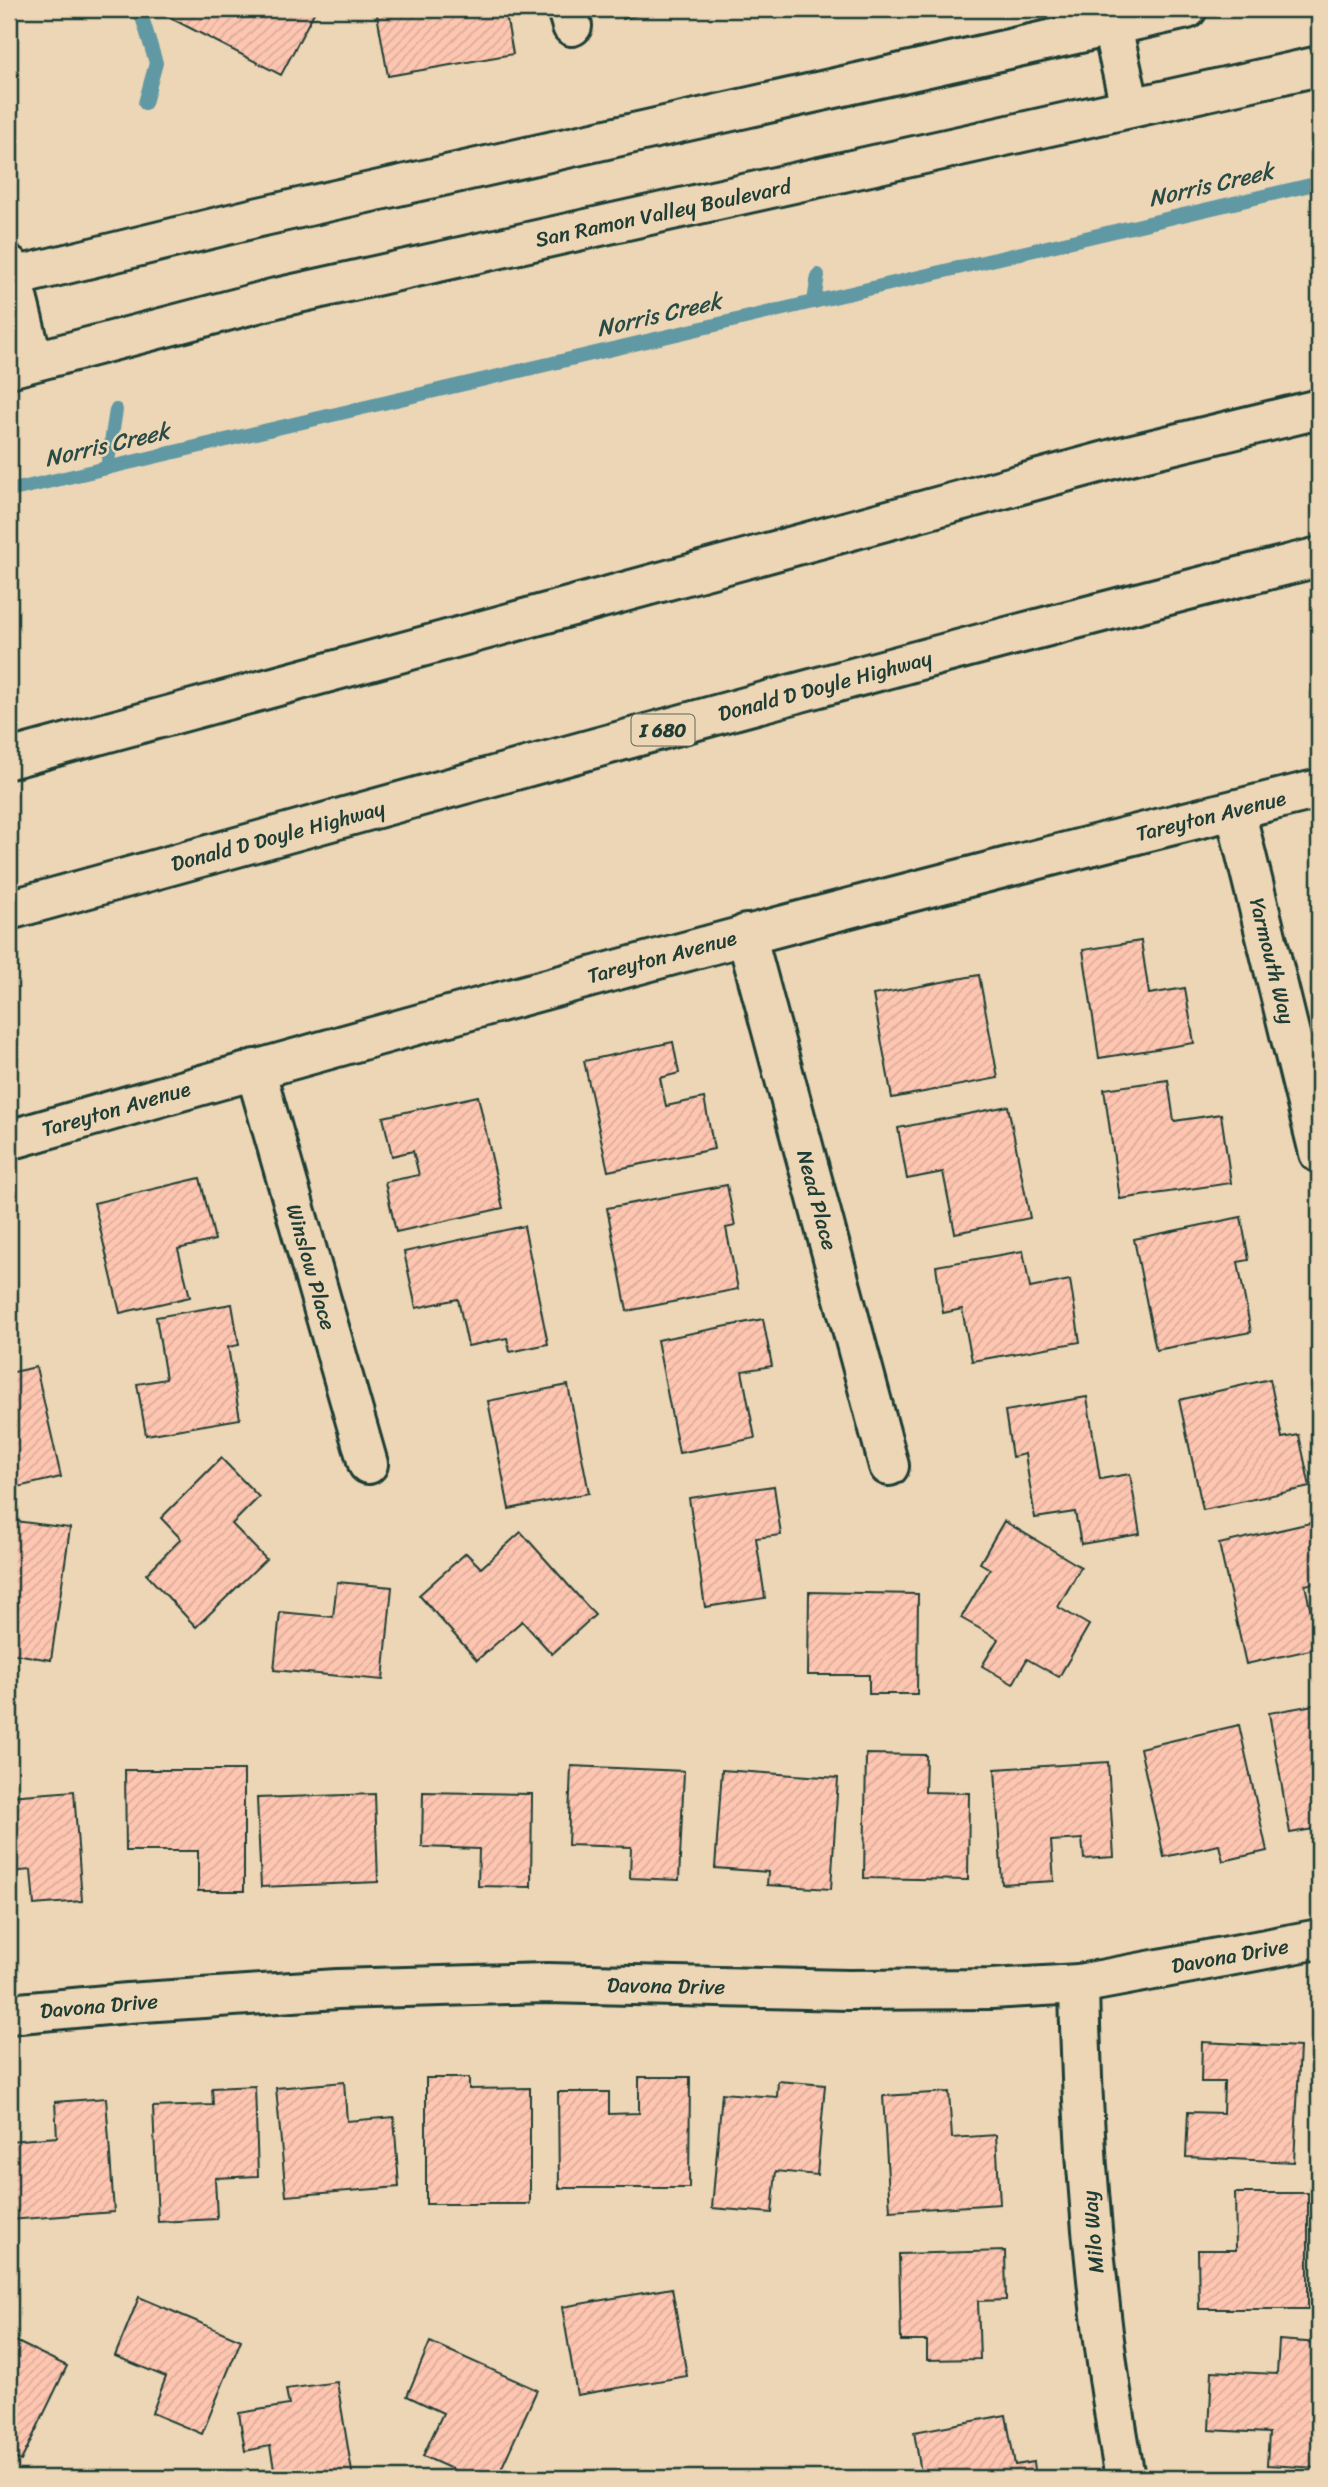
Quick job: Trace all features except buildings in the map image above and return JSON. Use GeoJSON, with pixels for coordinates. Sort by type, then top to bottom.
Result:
{"type":"FeatureCollection","features":[{"type":"Feature","properties":{"kind":"main road"},"geometry":{"type":"LineString","coordinates":[[21,364],[10,274],[1110,17],[1187,9]]}},
{"type":"Feature","properties":{"kind":"main road"},"geometry":{"type":"LineString","coordinates":[[1110,17],[1130,107]]}},
{"type":"Feature","properties":{"kind":"main road","name":"San Ramon Valley Boulevard"},"geometry":{"type":"LineString","coordinates":[[21,364],[276,299],[1319,66]]}},
{"type":"Feature","properties":{"kind":"main road"},"geometry":{"type":"LineString","coordinates":[[9,759],[1103,461],[1319,409]]}},
{"type":"Feature","properties":{"kind":"main road","name":"Donald D Doyle Highway"},"geometry":{"type":"LineString","coordinates":[[9,910],[703,719],[1319,557]]}},
{"type":"Feature","properties":{"kind":"main road","name":"Tareyton Avenue"},"geometry":{"type":"LineString","coordinates":[[9,1140],[255,1069],[746,934],[1319,789]]}},
{"type":"Feature","properties":{"kind":"main road","name":"Yarmouth Way"},"geometry":{"type":"LineString","coordinates":[[1235,810],[1319,1153]]}},
{"type":"Feature","properties":{"kind":"main road","name":"Nead Place"},"geometry":{"type":"LineString","coordinates":[[746,934],[889,1466]]}},
{"type":"Feature","properties":{"kind":"main road","name":"Winslow Place"},"geometry":{"type":"LineString","coordinates":[[255,1069],[368,1464]]}},
{"type":"Feature","properties":{"kind":"main road","name":"Davona Drive"},"geometry":{"type":"LineString","coordinates":[[9,2014],[337,1989],[547,1983],[861,1990],[990,1989],[1079,1984],[1319,1939]]}},
{"type":"Feature","properties":{"kind":"main road","name":"Milo Way"},"geometry":{"type":"LineString","coordinates":[[1079,1984],[1087,2155],[1099,2306],[1109,2390],[1125,2478]]}},
{"type":"Feature","properties":{"kind":"waterway"},"geometry":{"type":"LineString","coordinates":[[135,9],[142,17],[156,63],[145,103]]}},
{"type":"Feature","properties":{"kind":"waterway","name":"Norris Creek"},"geometry":{"type":"LineString","coordinates":[[9,491],[1319,183]]}},
{"type":"Feature","properties":{"kind":"waterway"},"geometry":{"type":"LineString","coordinates":[[814,302],[818,275]]}},
{"type":"Feature","properties":{"kind":"waterway"},"geometry":{"type":"LineString","coordinates":[[107,468],[116,410]]}}]}
